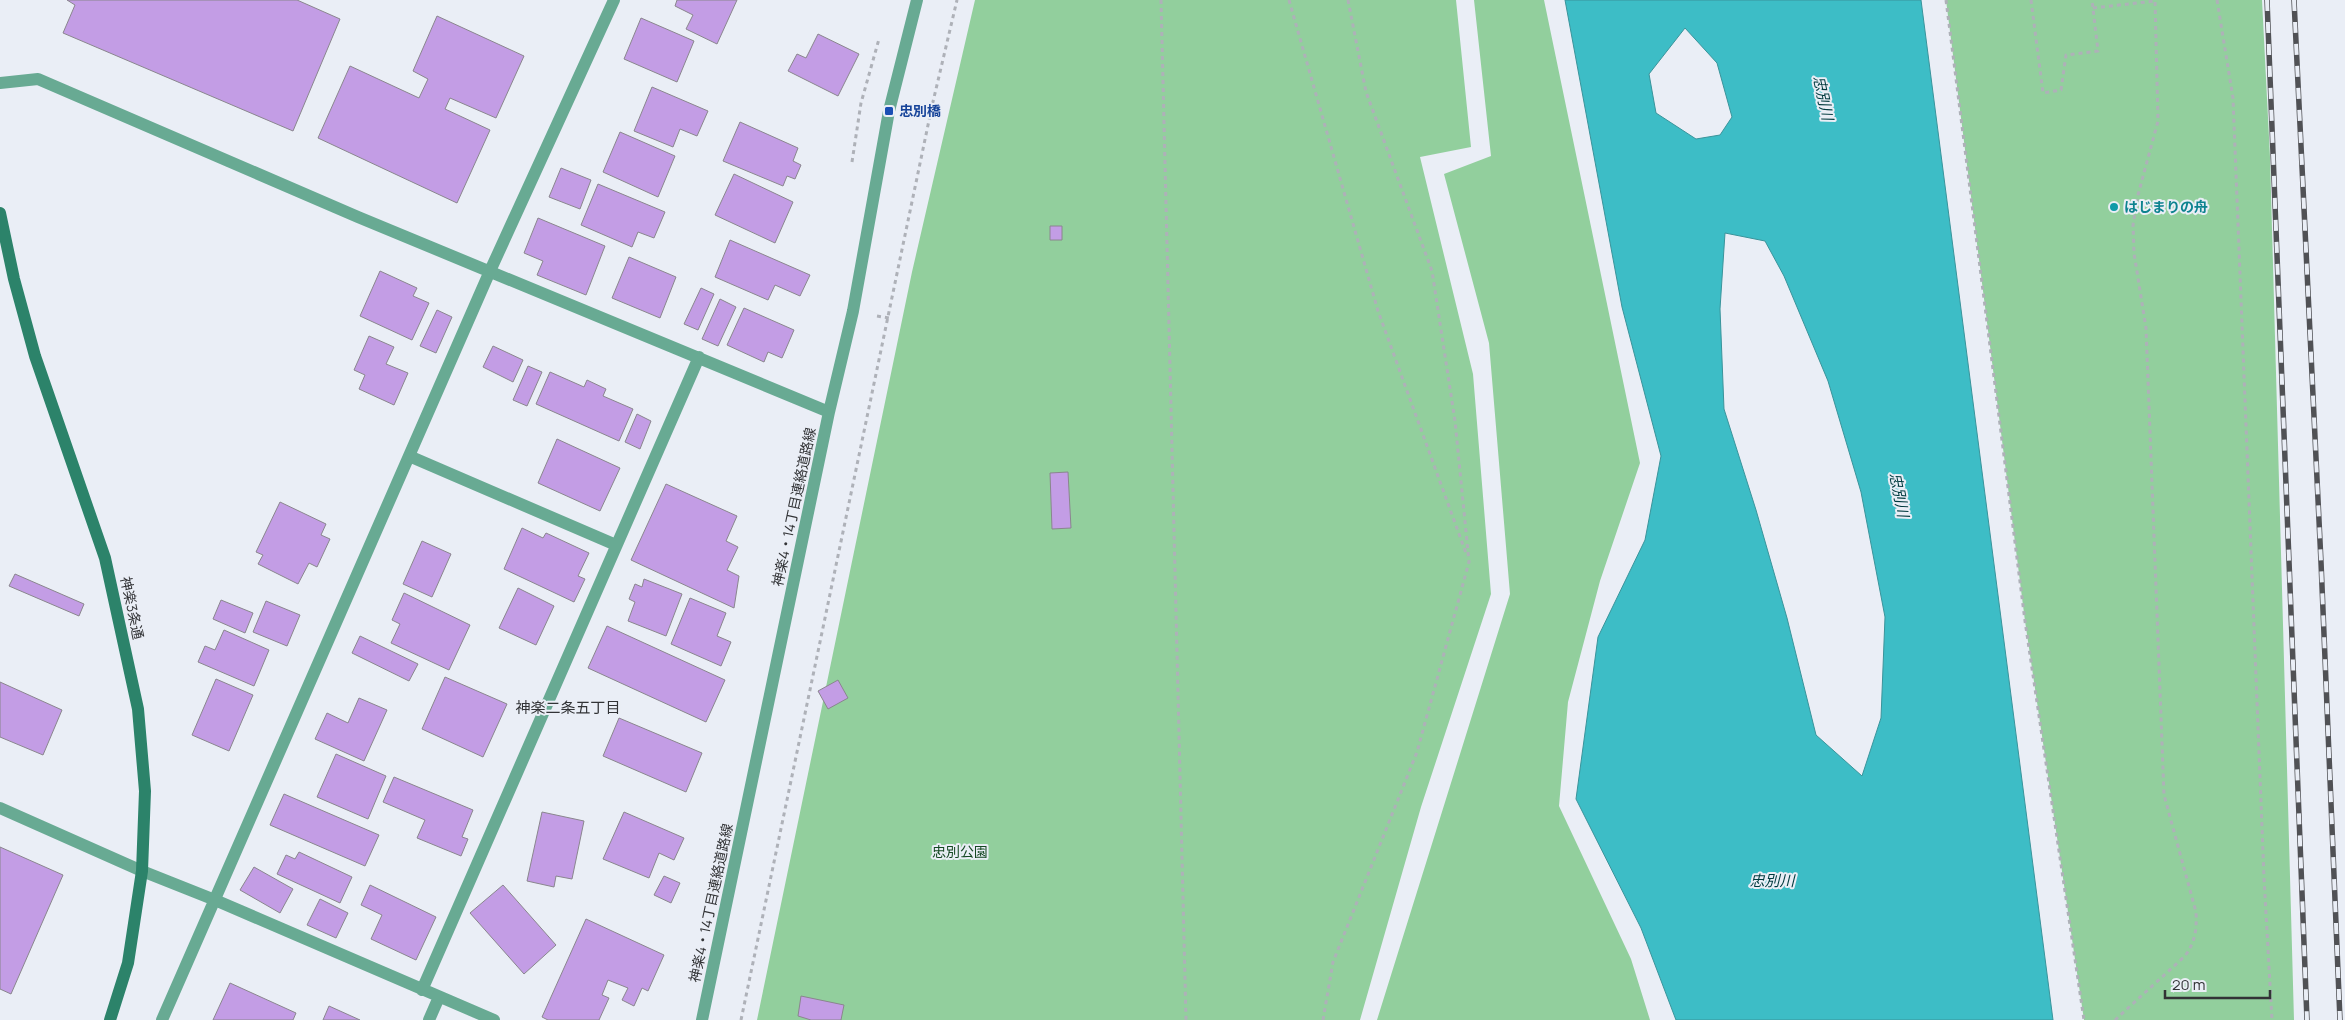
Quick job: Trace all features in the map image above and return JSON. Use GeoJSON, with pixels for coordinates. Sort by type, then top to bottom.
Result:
{"type":"FeatureCollection","features":[{"type":"Feature","properties":{"kind":"street"},"geometry":{"type":"LineString","coordinates":[[162,1020],[490,272],[614,0]]}},
{"type":"Feature","properties":{"kind":"street","name":"神楽4・14丁目連絡道路線"},"geometry":{"type":"LineString","coordinates":[[702,1020],[829,412],[853,311],[889,111],[917,0]]}},
{"type":"Feature","properties":{"kind":"street"},"geometry":{"type":"LineString","coordinates":[[0,84],[38,79],[490,272],[829,412]]}},
{"type":"Feature","properties":{"kind":"street","name":"神楽3条通"},"geometry":{"type":"LineString","coordinates":[[0,213],[14,279],[35,356],[105,558],[138,709],[145,791],[142,871],[128,963],[110,1020]]}},
{"type":"Feature","properties":{"kind":"street"},"geometry":{"type":"LineString","coordinates":[[422,990],[699,357]]}},
{"type":"Feature","properties":{"kind":"street"},"geometry":{"type":"LineString","coordinates":[[409,456],[616,545]]}},
{"type":"Feature","properties":{"kind":"street"},"geometry":{"type":"LineString","coordinates":[[0,808],[142,871],[215,900],[439,998],[494,1020]]}},
{"type":"Feature","properties":{"kind":"street"},"geometry":{"type":"LineString","coordinates":[[429,1020],[439,998]]}},
{"type":"Feature","properties":{"kind":"path"},"geometry":{"type":"LineString","coordinates":[[741,1020],[932,106],[958,0]]}},
{"type":"Feature","properties":{"kind":"path"},"geometry":{"type":"LineString","coordinates":[[1161,0],[1186,1020]]}},
{"type":"Feature","properties":{"kind":"path"},"geometry":{"type":"LineString","coordinates":[[1289,0],[1378,311],[1469,562]]}},
{"type":"Feature","properties":{"kind":"path"},"geometry":{"type":"LineString","coordinates":[[1323,1020],[1333,962],[1416,752],[1469,562],[1455,422],[1432,271],[1366,92],[1348,0]]}},
{"type":"Feature","properties":{"kind":"path"},"geometry":{"type":"LineString","coordinates":[[1946,0],[2025,621],[2084,1020]]}},
{"type":"Feature","properties":{"kind":"path"},"geometry":{"type":"LineString","coordinates":[[2031,0],[2043,94],[2061,90],[2066,55],[2098,51],[2092,0]]}},
{"type":"Feature","properties":{"kind":"path"},"geometry":{"type":"LineString","coordinates":[[2217,0],[2233,98],[2264,878],[2272,1020]]}},
{"type":"Feature","properties":{"kind":"path"},"geometry":{"type":"LineString","coordinates":[[2093,8],[2155,1],[2158,121],[2138,195],[2133,225],[2134,253],[2146,328],[2164,795],[2196,912],[2192,946],[2185,956],[2115,1020]]}},
{"type":"Feature","properties":{"kind":"green space","name":"忠別公園"},"geometry":{"type":"Polygon","coordinates":[[[975,0],[1456,0],[1471,147],[1420,157],[1473,374],[1491,594],[1421,807],[1360,1020],[757,1020],[912,272],[975,0]]]}},
{"type":"Feature","properties":{"kind":"green space"},"geometry":{"type":"Polygon","coordinates":[[[1474,0],[1544,0],[1640,463],[1600,581],[1568,702],[1559,806],[1631,959],[1650,1020],[1377,1020],[1510,594],[1489,343],[1444,174],[1491,156],[1474,0]]]}},
{"type":"Feature","properties":{"kind":"green space"},"geometry":{"type":"Polygon","coordinates":[[[1946,0],[2262,0],[2270,157],[2294,1020],[2084,1020],[2025,621],[1946,0]]]}},
{"type":"Feature","properties":{"kind":"water","name":"忠別川"},"geometry":{"type":"Polygon","coordinates":[[[1565,0],[1921,0],[2053,1020],[1676,1020],[1641,928],[1576,799],[1598,637],[1645,540],[1661,456],[1622,307],[1565,0]],[[1685,28],[1649,74],[1656,113],[1696,139],[1720,135],[1732,117],[1717,63],[1685,28]],[[1725,233],[1720,309],[1724,409],[1787,618],[1816,735],[1862,776],[1881,718],[1885,617],[1861,492],[1828,381],[1784,276],[1765,241],[1725,233]]]}},
{"type":"Feature","properties":{"kind":"building"},"geometry":{"type":"Polygon","coordinates":[[[67,0],[297,0],[340,19],[293,131],[63,33],[75,5],[67,0]]]}},
{"type":"Feature","properties":{"kind":"building"},"geometry":{"type":"Polygon","coordinates":[[[677,0],[737,0],[717,44],[686,29],[693,15],[675,6],[677,0]]]}},
{"type":"Feature","properties":{"kind":"building"},"geometry":{"type":"Polygon","coordinates":[[[437,16],[524,56],[496,118],[450,98],[445,109],[490,130],[457,203],[318,138],[350,66],[419,98],[428,79],[413,71],[437,16]]]}},
{"type":"Feature","properties":{"kind":"building"},"geometry":{"type":"Polygon","coordinates":[[[641,18],[694,41],[677,82],[624,59],[641,18]]]}},
{"type":"Feature","properties":{"kind":"building"},"geometry":{"type":"Polygon","coordinates":[[[818,34],[859,54],[838,96],[788,71],[797,54],[806,58],[818,34]]]}},
{"type":"Feature","properties":{"kind":"building"},"geometry":{"type":"Polygon","coordinates":[[[652,87],[708,111],[697,136],[680,129],[673,147],[634,131],[652,87]]]}},
{"type":"Feature","properties":{"kind":"building"},"geometry":{"type":"Polygon","coordinates":[[[740,122],[798,148],[793,161],[801,165],[795,179],[787,176],[783,186],[723,161],[740,122]]]}},
{"type":"Feature","properties":{"kind":"building"},"geometry":{"type":"Polygon","coordinates":[[[620,132],[675,156],[658,197],[603,172],[620,132]]]}},
{"type":"Feature","properties":{"kind":"building"},"geometry":{"type":"Polygon","coordinates":[[[561,168],[591,180],[580,209],[549,197],[561,168]]]}},
{"type":"Feature","properties":{"kind":"building"},"geometry":{"type":"Polygon","coordinates":[[[734,174],[793,202],[775,243],[715,215],[734,174]]]}},
{"type":"Feature","properties":{"kind":"building"},"geometry":{"type":"Polygon","coordinates":[[[598,184],[665,212],[654,238],[638,232],[632,247],[581,225],[598,184]]]}},
{"type":"Feature","properties":{"kind":"building"},"geometry":{"type":"Polygon","coordinates":[[[538,218],[605,246],[586,295],[537,275],[543,261],[524,253],[538,218]]]}},
{"type":"Feature","properties":{"kind":"building"},"geometry":{"type":"Polygon","coordinates":[[[1050,226],[1062,226],[1062,240],[1050,240],[1050,226]]]}},
{"type":"Feature","properties":{"kind":"building"},"geometry":{"type":"Polygon","coordinates":[[[730,240],[810,275],[800,296],[775,285],[768,300],[715,277],[730,240]]]}},
{"type":"Feature","properties":{"kind":"building"},"geometry":{"type":"Polygon","coordinates":[[[629,257],[676,277],[660,318],[612,298],[629,257]]]}},
{"type":"Feature","properties":{"kind":"building"},"geometry":{"type":"Polygon","coordinates":[[[380,271],[417,288],[413,296],[429,303],[412,340],[360,316],[380,271]]]}},
{"type":"Feature","properties":{"kind":"building"},"geometry":{"type":"Polygon","coordinates":[[[701,288],[714,294],[698,330],[684,324],[701,288]]]}},
{"type":"Feature","properties":{"kind":"building"},"geometry":{"type":"Polygon","coordinates":[[[720,299],[736,307],[718,346],[702,339],[720,299]]]}},
{"type":"Feature","properties":{"kind":"building"},"geometry":{"type":"Polygon","coordinates":[[[744,308],[794,330],[782,358],[768,352],[764,362],[727,345],[744,308]]]}},
{"type":"Feature","properties":{"kind":"building"},"geometry":{"type":"Polygon","coordinates":[[[437,310],[452,317],[436,353],[420,346],[437,310]]]}},
{"type":"Feature","properties":{"kind":"building"},"geometry":{"type":"Polygon","coordinates":[[[369,336],[394,347],[386,364],[408,373],[394,405],[359,389],[365,375],[354,370],[369,336]]]}},
{"type":"Feature","properties":{"kind":"building"},"geometry":{"type":"Polygon","coordinates":[[[493,346],[523,360],[513,382],[483,367],[493,346]]]}},
{"type":"Feature","properties":{"kind":"building"},"geometry":{"type":"Polygon","coordinates":[[[528,366],[542,372],[527,406],[513,400],[528,366]]]}},
{"type":"Feature","properties":{"kind":"building"},"geometry":{"type":"Polygon","coordinates":[[[550,372],[584,387],[587,380],[606,389],[603,396],[633,409],[619,441],[536,404],[550,372]]]}},
{"type":"Feature","properties":{"kind":"building"},"geometry":{"type":"Polygon","coordinates":[[[637,414],[651,421],[640,449],[625,442],[637,414]]]}},
{"type":"Feature","properties":{"kind":"building"},"geometry":{"type":"Polygon","coordinates":[[[557,439],[620,468],[600,511],[538,483],[557,439]]]}},
{"type":"Feature","properties":{"kind":"building"},"geometry":{"type":"Polygon","coordinates":[[[1068,472],[1071,528],[1052,529],[1050,473],[1068,472]]]}},
{"type":"Feature","properties":{"kind":"building"},"geometry":{"type":"Polygon","coordinates":[[[666,484],[737,516],[726,541],[738,547],[727,570],[739,576],[734,608],[631,560],[666,484]]]}},
{"type":"Feature","properties":{"kind":"building"},"geometry":{"type":"Polygon","coordinates":[[[280,502],[326,524],[321,535],[330,539],[317,567],[309,563],[298,584],[258,564],[263,555],[256,552],[280,502]]]}},
{"type":"Feature","properties":{"kind":"building"},"geometry":{"type":"Polygon","coordinates":[[[522,528],[543,538],[546,533],[589,553],[578,576],[585,579],[574,602],[504,569],[522,528]]]}},
{"type":"Feature","properties":{"kind":"building"},"geometry":{"type":"Polygon","coordinates":[[[422,541],[451,554],[432,597],[403,584],[422,541]]]}},
{"type":"Feature","properties":{"kind":"building"},"geometry":{"type":"Polygon","coordinates":[[[15,574],[84,604],[79,616],[9,586],[15,574]]]}},
{"type":"Feature","properties":{"kind":"building"},"geometry":{"type":"Polygon","coordinates":[[[644,579],[682,594],[666,636],[628,621],[635,602],[629,599],[635,584],[642,587],[644,579]]]}},
{"type":"Feature","properties":{"kind":"building"},"geometry":{"type":"Polygon","coordinates":[[[518,588],[554,606],[536,645],[499,628],[518,588]]]}},
{"type":"Feature","properties":{"kind":"building"},"geometry":{"type":"Polygon","coordinates":[[[404,593],[470,625],[449,670],[391,643],[400,624],[392,620],[404,593]]]}},
{"type":"Feature","properties":{"kind":"building"},"geometry":{"type":"Polygon","coordinates":[[[690,598],[726,613],[717,636],[731,642],[721,666],[671,644],[690,598]]]}},
{"type":"Feature","properties":{"kind":"building"},"geometry":{"type":"Polygon","coordinates":[[[221,600],[253,613],[245,633],[213,619],[221,600]]]}},
{"type":"Feature","properties":{"kind":"building"},"geometry":{"type":"Polygon","coordinates":[[[266,601],[300,615],[287,646],[253,632],[266,601]]]}},
{"type":"Feature","properties":{"kind":"building"},"geometry":{"type":"Polygon","coordinates":[[[607,626],[725,680],[706,722],[588,668],[607,626]]]}},
{"type":"Feature","properties":{"kind":"building"},"geometry":{"type":"Polygon","coordinates":[[[224,630],[269,650],[254,686],[198,662],[205,646],[215,650],[224,630]]]}},
{"type":"Feature","properties":{"kind":"building"},"geometry":{"type":"Polygon","coordinates":[[[360,636],[418,664],[409,681],[352,653],[360,636]]]}},
{"type":"Feature","properties":{"kind":"building"},"geometry":{"type":"Polygon","coordinates":[[[445,677],[507,704],[483,757],[422,729],[445,677]]]}},
{"type":"Feature","properties":{"kind":"building"},"geometry":{"type":"Polygon","coordinates":[[[216,679],[253,695],[229,751],[192,735],[216,679]]]}},
{"type":"Feature","properties":{"kind":"building"},"geometry":{"type":"Polygon","coordinates":[[[838,680],[848,698],[828,709],[818,691],[838,680]]]}},
{"type":"Feature","properties":{"kind":"building"},"geometry":{"type":"Polygon","coordinates":[[[0,682],[62,710],[43,755],[0,737],[0,682]]]}},
{"type":"Feature","properties":{"kind":"building"},"geometry":{"type":"Polygon","coordinates":[[[359,698],[387,710],[364,761],[315,739],[327,713],[348,723],[359,698]]]}},
{"type":"Feature","properties":{"kind":"building"},"geometry":{"type":"Polygon","coordinates":[[[619,718],[702,753],[686,792],[603,756],[619,718]]]}},
{"type":"Feature","properties":{"kind":"building"},"geometry":{"type":"Polygon","coordinates":[[[336,754],[386,776],[368,819],[317,797],[336,754]]]}},
{"type":"Feature","properties":{"kind":"building"},"geometry":{"type":"Polygon","coordinates":[[[394,777],[473,810],[462,837],[468,839],[461,856],[417,838],[425,820],[383,802],[394,777]]]}},
{"type":"Feature","properties":{"kind":"building"},"geometry":{"type":"Polygon","coordinates":[[[284,794],[379,835],[365,866],[270,825],[284,794]]]}},
{"type":"Feature","properties":{"kind":"building"},"geometry":{"type":"Polygon","coordinates":[[[542,812],[584,821],[572,879],[556,876],[554,887],[527,881],[542,812]]]}},
{"type":"Feature","properties":{"kind":"building"},"geometry":{"type":"Polygon","coordinates":[[[624,812],[684,838],[674,860],[659,853],[649,878],[603,859],[624,812]]]}},
{"type":"Feature","properties":{"kind":"building"},"geometry":{"type":"Polygon","coordinates":[[[0,847],[63,875],[11,994],[0,989],[0,847]]]}},
{"type":"Feature","properties":{"kind":"building"},"geometry":{"type":"Polygon","coordinates":[[[299,852],[352,877],[340,903],[277,874],[286,855],[295,859],[299,852]]]}},
{"type":"Feature","properties":{"kind":"building"},"geometry":{"type":"Polygon","coordinates":[[[254,867],[293,889],[280,913],[240,890],[254,867]]]}},
{"type":"Feature","properties":{"kind":"building"},"geometry":{"type":"Polygon","coordinates":[[[664,876],[680,883],[671,903],[654,895],[664,876]]]}},
{"type":"Feature","properties":{"kind":"building"},"geometry":{"type":"Polygon","coordinates":[[[370,885],[436,917],[416,960],[371,939],[382,915],[361,905],[370,885]]]}},
{"type":"Feature","properties":{"kind":"building"},"geometry":{"type":"Polygon","coordinates":[[[503,885],[556,945],[524,974],[470,913],[503,885]]]}},
{"type":"Feature","properties":{"kind":"building"},"geometry":{"type":"Polygon","coordinates":[[[320,899],[348,913],[336,938],[307,925],[320,899]]]}},
{"type":"Feature","properties":{"kind":"building"},"geometry":{"type":"Polygon","coordinates":[[[586,919],[664,955],[648,991],[642,988],[634,1006],[622,1000],[628,988],[608,980],[602,995],[609,998],[599,1020],[548,1020],[542,1017],[586,919]]]}},
{"type":"Feature","properties":{"kind":"building"},"geometry":{"type":"Polygon","coordinates":[[[230,983],[296,1013],[293,1020],[213,1020],[230,983]]]}},
{"type":"Feature","properties":{"kind":"building"},"geometry":{"type":"Polygon","coordinates":[[[801,996],[844,1005],[841,1020],[811,1020],[798,1016],[801,996]]]}},
{"type":"Feature","properties":{"kind":"building"},"geometry":{"type":"Polygon","coordinates":[[[329,1006],[360,1020],[323,1020],[329,1006]]]}},
{"type":"Feature","properties":{"kind":"railway"},"geometry":{"type":"LineString","coordinates":[[2267,0],[2307,1020]]}},
{"type":"Feature","properties":{"kind":"railway"},"geometry":{"type":"LineString","coordinates":[[2294,0],[2321,562],[2340,1020]]}},
{"type":"Feature","properties":{"kind":"place","name":"忠別橋"},"geometry":{"type":"Point","coordinates":[889,111]}},
{"type":"Feature","properties":{"kind":"place","name":"はじまりの舟"},"geometry":{"type":"Point","coordinates":[2114,207]}},
{"type":"Feature","properties":{"kind":"district","name":"神楽二条五丁目"},"geometry":{"type":"Point","coordinates":[568,708]}}]}
